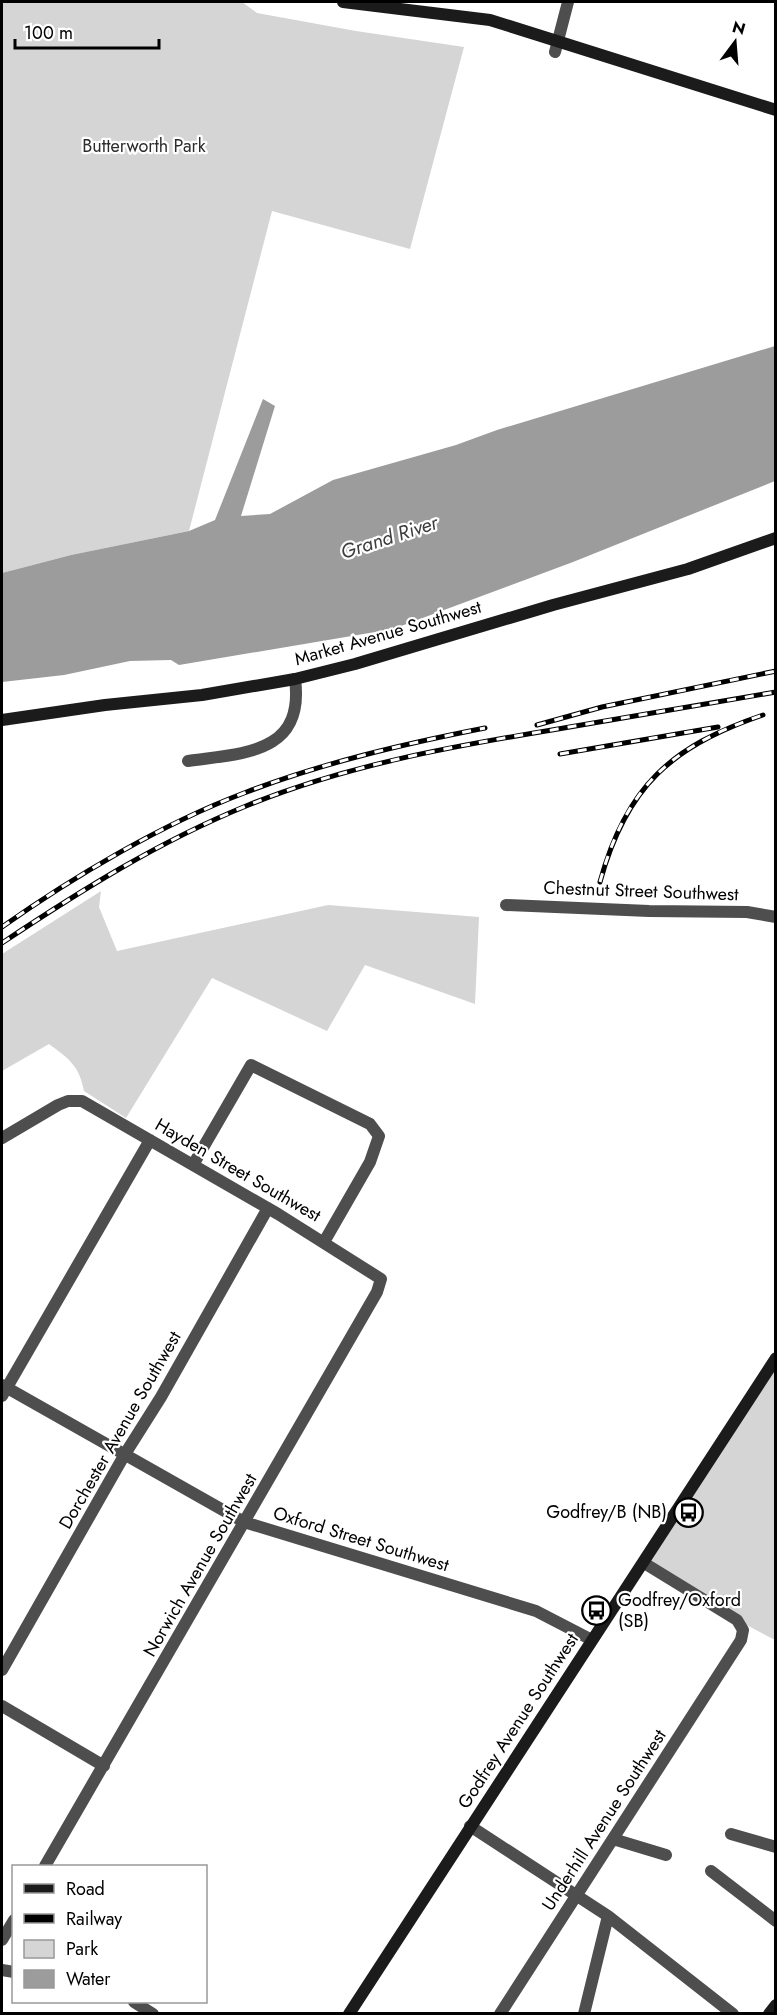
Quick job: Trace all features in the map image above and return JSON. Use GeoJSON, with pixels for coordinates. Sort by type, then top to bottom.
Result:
{"type":"FeatureCollection","features":[{"type":"Feature","properties":{"kind":"main road"},"geometry":{"type":"LineString","coordinates":[[343,2],[490,20],[556,46],[776,110]]}},
{"type":"Feature","properties":{"kind":"main road","name":"Market Avenue Southwest"},"geometry":{"type":"LineString","coordinates":[[2,720],[105,705],[202,695],[296,679],[688,568],[776,538]]}},
{"type":"Feature","properties":{"kind":"main road","name":"Godfrey Avenue Southwest"},"geometry":{"type":"LineString","coordinates":[[349,2013],[776,1358]]}},
{"type":"Feature","properties":{"kind":"main road"},"geometry":{"type":"LineString","coordinates":[[769,2013],[776,2005]]}},
{"type":"Feature","properties":{"kind":"street"},"geometry":{"type":"LineString","coordinates":[[556,46],[568,2]]}},
{"type":"Feature","properties":{"kind":"street"},"geometry":{"type":"LineString","coordinates":[[188,761],[253,750],[274,741],[286,730],[296,707],[298,696],[296,679]]}},
{"type":"Feature","properties":{"kind":"street","name":"Chestnut Street Southwest"},"geometry":{"type":"LineString","coordinates":[[506,905],[649,911],[747,912],[776,917]]}},
{"type":"Feature","properties":{"kind":"street"},"geometry":{"type":"LineString","coordinates":[[193,1165],[251,1065],[370,1124],[380,1136],[370,1162],[324,1242]]}},
{"type":"Feature","properties":{"kind":"street","name":"Hayden Street Southwest"},"geometry":{"type":"LineString","coordinates":[[2,1138],[58,1105],[82,1101],[268,1208],[381,1279]]}},
{"type":"Feature","properties":{"kind":"street"},"geometry":{"type":"LineString","coordinates":[[3,1389],[150,1140]]}},
{"type":"Feature","properties":{"kind":"street","name":"Dorchester Avenue Southwest"},"geometry":{"type":"LineString","coordinates":[[2,1670],[268,1208]]}},
{"type":"Feature","properties":{"kind":"street","name":"Norwich Avenue Southwest"},"geometry":{"type":"LineString","coordinates":[[46,1865],[377,1292],[381,1279]]}},
{"type":"Feature","properties":{"kind":"street","name":"Oxford Street Southwest"},"geometry":{"type":"LineString","coordinates":[[3,1389],[244,1521],[536,1611],[592,1640]]}},
{"type":"Feature","properties":{"kind":"street","name":"Underhill Avenue Southwest"},"geometry":{"type":"LineString","coordinates":[[500,2013],[743,1634],[741,1624],[737,1620],[644,1563]]}},
{"type":"Feature","properties":{"kind":"street"},"geometry":{"type":"LineString","coordinates":[[2,1706],[104,1766]]}},
{"type":"Feature","properties":{"kind":"street"},"geometry":{"type":"LineString","coordinates":[[471,1826],[608,1916],[733,2013]]}},
{"type":"Feature","properties":{"kind":"street"},"geometry":{"type":"LineString","coordinates":[[731,1834],[776,1847]]}},
{"type":"Feature","properties":{"kind":"street"},"geometry":{"type":"LineString","coordinates":[[613,1839],[666,1855]]}},
{"type":"Feature","properties":{"kind":"street"},"geometry":{"type":"LineString","coordinates":[[711,1871],[776,1922]]}},
{"type":"Feature","properties":{"kind":"street"},"geometry":{"type":"LineString","coordinates":[[584,2013],[608,1916]]}},
{"type":"Feature","properties":{"kind":"street"},"geometry":{"type":"LineString","coordinates":[[2,1940],[12,1923]]}},
{"type":"Feature","properties":{"kind":"street"},"geometry":{"type":"LineString","coordinates":[[137,2003],[153,2013]]}},
{"type":"Feature","properties":{"kind":"green space","name":"Butterworth Park"},"geometry":{"type":"Polygon","coordinates":[[[2,2],[242,2],[257,13],[464,47],[410,249],[272,211],[189,531],[71,555],[2,573],[2,2]]]}},
{"type":"Feature","properties":{"kind":"green space"},"geometry":{"type":"Polygon","coordinates":[[[101,891],[99,907],[117,951],[328,905],[479,917],[475,1004],[365,965],[327,1031],[212,978],[126,1118],[84,1091],[72,1063],[49,1044],[2,1071],[2,954],[101,891]]]}},
{"type":"Feature","properties":{"kind":"green space"},"geometry":{"type":"Polygon","coordinates":[[[775,1358],[775,1640],[737,1620],[644,1563],[775,1358]]]}},
{"type":"Feature","properties":{"kind":"water","name":"Grand River"},"geometry":{"type":"Polygon","coordinates":[[[775,346],[775,481],[573,562],[393,629],[179,665],[171,660],[130,661],[64,675],[2,682],[2,573],[71,555],[189,531],[215,520],[263,399],[275,406],[241,516],[270,514],[333,480],[456,445],[497,430],[775,346]]]}},
{"type":"Feature","properties":{"kind":"railway"},"geometry":{"type":"LineString","coordinates":[[537,725],[602,707],[776,671]]}},
{"type":"Feature","properties":{"kind":"railway"},"geometry":{"type":"LineString","coordinates":[[2,943],[90,886],[151,851],[213,820],[283,792],[358,769],[474,743],[776,692]]}},
{"type":"Feature","properties":{"kind":"railway"},"geometry":{"type":"LineString","coordinates":[[600,882],[624,820],[639,796],[657,774],[678,756],[702,741],[763,715]]}},
{"type":"Feature","properties":{"kind":"railway"},"geometry":{"type":"LineString","coordinates":[[560,754],[718,727]]}},
{"type":"Feature","properties":{"kind":"railway"},"geometry":{"type":"LineString","coordinates":[[2,927],[58,889],[119,853],[182,820],[244,793],[333,763],[485,728]]}},
{"type":"Feature","properties":{"kind":"place","name":"Godfrey/B (NB)"},"geometry":{"type":"Point","coordinates":[688,1512]}},
{"type":"Feature","properties":{"kind":"place","name":"Godfrey/Oxford (SB)"},"geometry":{"type":"Point","coordinates":[597,1610]}}]}
